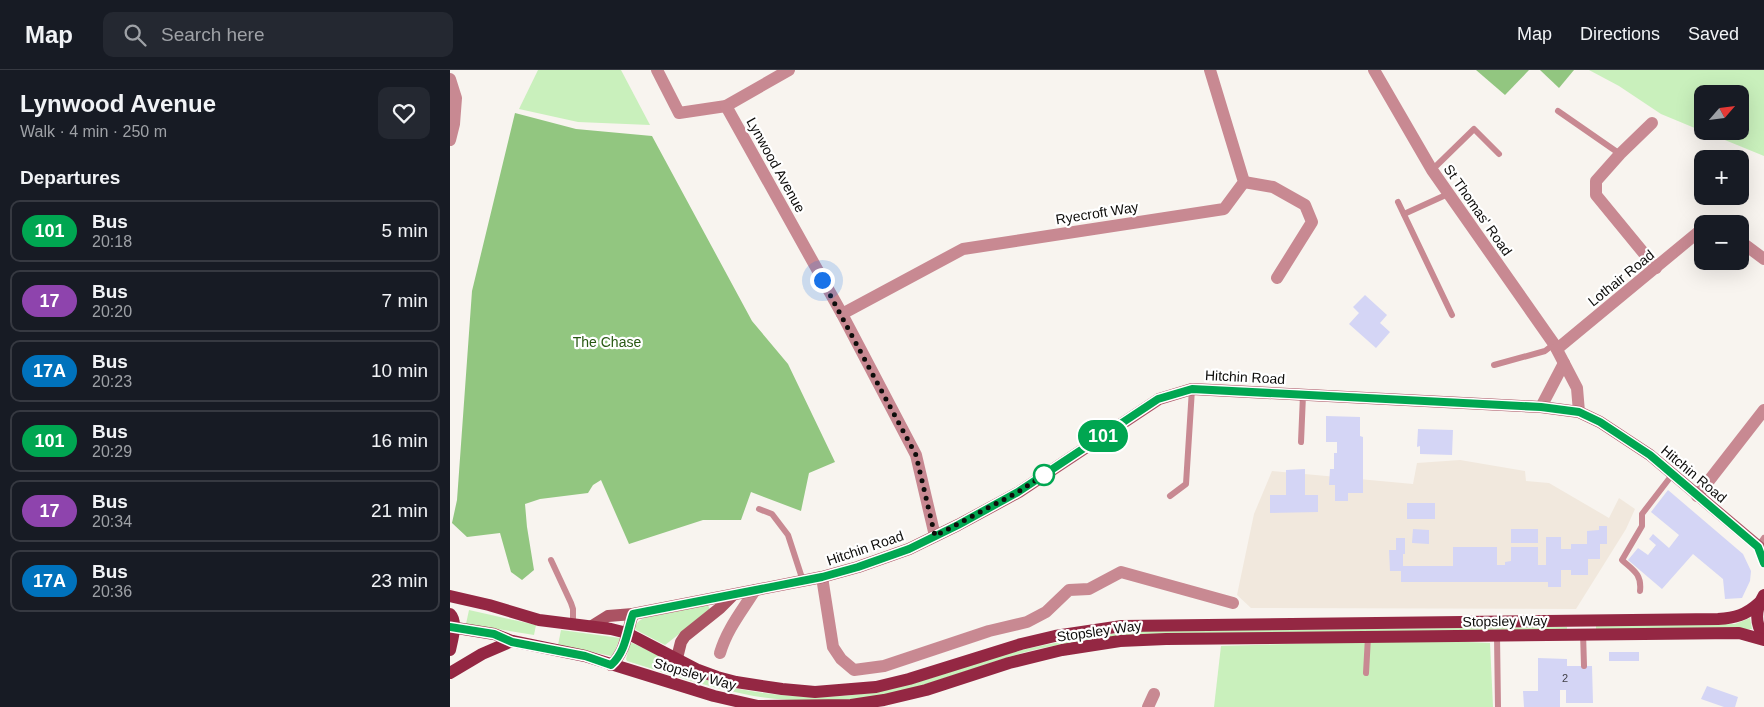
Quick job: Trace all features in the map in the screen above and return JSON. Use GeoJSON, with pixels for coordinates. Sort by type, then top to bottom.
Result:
{"type":"FeatureCollection","features":[{"type":"Feature","properties":{"kind":"main road","name":"Stopsley Way"},"geometry":{"type":"LineString","coordinates":[[453,599],[489,605],[535,619],[592,626],[627,634],[707,673],[736,682],[815,692],[876,687],[909,679],[1038,640],[1090,629],[1122,626],[1730,619],[1746,614],[1762,599]]}},
{"type":"Feature","properties":{"kind":"main road"},"geometry":{"type":"LineString","coordinates":[[1762,599],[1756,621],[1764,638]]}},
{"type":"Feature","properties":{"kind":"main road"},"geometry":{"type":"LineString","coordinates":[[450,614],[454,618],[450,650]]}},
{"type":"Feature","properties":{"kind":"main road","name":"Stopsley Way"},"geometry":{"type":"LineString","coordinates":[[452,627],[494,634],[512,642],[585,656],[714,696],[758,706],[851,705],[884,700],[926,690],[1009,663],[1062,650],[1120,642],[1166,639],[1739,633],[1764,638]]}},
{"type":"Feature","properties":{"kind":"main road"},"geometry":{"type":"LineString","coordinates":[[450,674],[482,654],[512,642]]}},
{"type":"Feature","properties":{"kind":"street"},"geometry":{"type":"LineString","coordinates":[[657,70],[679,113],[726,106],[790,70]]}},
{"type":"Feature","properties":{"kind":"street"},"geometry":{"type":"LineString","coordinates":[[1210,70],[1244,182],[1274,187],[1305,205],[1312,222],[1277,278]]}},
{"type":"Feature","properties":{"kind":"street","name":"St Thomas' Road"},"geometry":{"type":"LineString","coordinates":[[1374,70],[1432,170],[1556,346],[1576,388],[1579,412]]}},
{"type":"Feature","properties":{"kind":"street"},"geometry":{"type":"LineString","coordinates":[[450,79],[456,98],[454,124],[450,140]]}},
{"type":"Feature","properties":{"kind":"street","name":"Lynwood Avenue"},"geometry":{"type":"LineString","coordinates":[[726,106],[842,314],[916,455],[935,536]]}},
{"type":"Feature","properties":{"kind":"street"},"geometry":{"type":"LineString","coordinates":[[1652,123],[1620,154],[1596,182],[1596,195],[1656,268]]}},
{"type":"Feature","properties":{"kind":"street","name":"Ryecroft Way"},"geometry":{"type":"LineString","coordinates":[[842,314],[963,249],[1224,209],[1244,182]]}},
{"type":"Feature","properties":{"kind":"street","name":"Lothair Road"},"geometry":{"type":"LineString","coordinates":[[1556,346],[1694,236]]}},
{"type":"Feature","properties":{"kind":"street"},"geometry":{"type":"LineString","coordinates":[[1749,248],[1764,260]]}},
{"type":"Feature","properties":{"kind":"street"},"geometry":{"type":"LineString","coordinates":[[1541,407],[1564,363]]}},
{"type":"Feature","properties":{"kind":"street","name":"Hitchin Road"},"geometry":{"type":"LineString","coordinates":[[592,626],[608,616],[633,614],[803,582],[858,567],[909,549],[1018,492],[1158,399],[1192,389],[1541,407],[1579,412],[1600,422],[1650,455],[1697,496],[1762,545],[1764,563]]}},
{"type":"Feature","properties":{"kind":"street"},"geometry":{"type":"LineString","coordinates":[[1697,496],[1764,410]]}},
{"type":"Feature","properties":{"kind":"street","name":"Stopsley Way"},"geometry":{"type":"LineString","coordinates":[[822,577],[833,646],[841,659],[854,670],[884,666],[988,632],[1026,622],[1046,612],[1069,590],[1089,589],[1121,572],[1233,603]]}},
{"type":"Feature","properties":{"kind":"street"},"geometry":{"type":"LineString","coordinates":[[720,653],[731,626],[755,590]]}},
{"type":"Feature","properties":{"kind":"street"},"geometry":{"type":"LineString","coordinates":[[677,658],[681,642],[685,636],[733,595]]}},
{"type":"Feature","properties":{"kind":"street"},"geometry":{"type":"LineString","coordinates":[[611,665],[618,658],[625,644],[633,614]]}},
{"type":"Feature","properties":{"kind":"street"},"geometry":{"type":"LineString","coordinates":[[1148,707],[1154,694]]}},
{"type":"Feature","properties":{"kind":"lane"},"geometry":{"type":"LineString","coordinates":[[1558,111],[1620,154]]}},
{"type":"Feature","properties":{"kind":"lane"},"geometry":{"type":"LineString","coordinates":[[1432,170],[1474,129],[1499,154]]}},
{"type":"Feature","properties":{"kind":"lane"},"geometry":{"type":"LineString","coordinates":[[1404,214],[1448,194]]}},
{"type":"Feature","properties":{"kind":"lane"},"geometry":{"type":"LineString","coordinates":[[1398,202],[1452,315]]}},
{"type":"Feature","properties":{"kind":"lane"},"geometry":{"type":"LineString","coordinates":[[1494,366],[1556,346]]}},
{"type":"Feature","properties":{"kind":"lane"},"geometry":{"type":"LineString","coordinates":[[1170,496],[1186,484],[1192,389]]}},
{"type":"Feature","properties":{"kind":"lane"},"geometry":{"type":"LineString","coordinates":[[1301,442],[1303,395]]}},
{"type":"Feature","properties":{"kind":"lane"},"geometry":{"type":"LineString","coordinates":[[1640,591],[1641,582],[1638,575],[1622,560],[1642,526],[1642,514],[1672,474]]}},
{"type":"Feature","properties":{"kind":"lane"},"geometry":{"type":"LineString","coordinates":[[759,509],[772,514],[788,535],[803,582]]}},
{"type":"Feature","properties":{"kind":"lane"},"geometry":{"type":"LineString","coordinates":[[551,560],[571,602],[573,624]]}},
{"type":"Feature","properties":{"kind":"lane"},"geometry":{"type":"LineString","coordinates":[[1583,620],[1584,666]]}},
{"type":"Feature","properties":{"kind":"lane"},"geometry":{"type":"LineString","coordinates":[[1497,636],[1498,707]]}},
{"type":"Feature","properties":{"kind":"lane"},"geometry":{"type":"LineString","coordinates":[[1366,673],[1368,637]]}},
{"type":"Feature","properties":{"kind":"shaded area"},"geometry":{"type":"Polygon","coordinates":[[[1460,460],[1525,471],[1526,481],[1549,483],[1609,518],[1619,498],[1635,509],[1626,529],[1576,609],[1251,608],[1237,595],[1254,514],[1272,471],[1413,484],[1417,463],[1460,460]]]}},
{"type":"Feature","properties":{"kind":"green space"},"geometry":{"type":"Polygon","coordinates":[[[538,70],[621,70],[650,125],[578,122],[519,109],[538,70]]]}},
{"type":"Feature","properties":{"kind":"green space"},"geometry":{"type":"Polygon","coordinates":[[[1476,70],[1529,70],[1505,95],[1476,70]]]}},
{"type":"Feature","properties":{"kind":"green space"},"geometry":{"type":"Polygon","coordinates":[[[1540,70],[1574,70],[1559,88],[1540,70]]]}},
{"type":"Feature","properties":{"kind":"green space"},"geometry":{"type":"Polygon","coordinates":[[[1589,70],[1764,70],[1764,156],[1725,140],[1749,140],[1749,85],[1694,85],[1694,128],[1661,114],[1619,86],[1589,70]]]}},
{"type":"Feature","properties":{"kind":"green space","name":"The Chase"},"geometry":{"type":"Polygon","coordinates":[[[515,113],[576,129],[652,136],[752,321],[788,364],[835,462],[809,473],[801,511],[751,492],[741,520],[703,520],[629,544],[601,480],[593,485],[588,493],[540,499],[525,504],[534,570],[522,580],[511,572],[500,533],[467,537],[452,523],[457,500],[472,291],[515,113]]]}},
{"type":"Feature","properties":{"kind":"green space"},"geometry":{"type":"Polygon","coordinates":[[[708,605],[710,610],[665,645],[636,630],[634,627],[644,618],[708,605]]]}},
{"type":"Feature","properties":{"kind":"green space"},"geometry":{"type":"Polygon","coordinates":[[[469,610],[536,625],[534,635],[466,624],[469,610]]]}},
{"type":"Feature","properties":{"kind":"green space"},"geometry":{"type":"Polygon","coordinates":[[[1750,618],[1752,629],[1596,630],[1596,625],[1735,624],[1750,618]]]}},
{"type":"Feature","properties":{"kind":"green space"},"geometry":{"type":"Polygon","coordinates":[[[1567,627],[1567,630],[1127,635],[1074,642],[1022,653],[927,684],[854,699],[790,700],[758,697],[685,679],[627,661],[626,659],[630,644],[632,643],[704,679],[729,687],[789,696],[830,697],[871,693],[906,686],[992,658],[1040,646],[1142,631],[1567,627]]]}},
{"type":"Feature","properties":{"kind":"green space"},"geometry":{"type":"Polygon","coordinates":[[[561,630],[620,638],[611,656],[558,645],[561,630]]]}},
{"type":"Feature","properties":{"kind":"green space"},"geometry":{"type":"Polygon","coordinates":[[[1424,640],[1490,643],[1493,707],[1214,707],[1221,646],[1424,640]]]}},
{"type":"Feature","properties":{"kind":"building"},"geometry":{"type":"Polygon","coordinates":[[[1365,295],[1387,315],[1380,323],[1390,332],[1376,348],[1349,324],[1359,313],[1353,307],[1365,295]]]}},
{"type":"Feature","properties":{"kind":"building"},"geometry":{"type":"Polygon","coordinates":[[[1326,416],[1360,417],[1360,436],[1363,437],[1363,493],[1348,493],[1348,501],[1335,501],[1335,485],[1329,485],[1330,469],[1334,469],[1334,453],[1337,453],[1337,442],[1326,442],[1326,416]]]}},
{"type":"Feature","properties":{"kind":"building"},"geometry":{"type":"Polygon","coordinates":[[[1418,429],[1453,430],[1452,455],[1420,454],[1420,446],[1417,447],[1418,429]]]}},
{"type":"Feature","properties":{"kind":"building"},"geometry":{"type":"Polygon","coordinates":[[[1305,469],[1305,495],[1318,495],[1318,512],[1270,513],[1270,495],[1286,495],[1286,470],[1305,469]]]}},
{"type":"Feature","properties":{"kind":"building"},"geometry":{"type":"Polygon","coordinates":[[[1668,490],[1743,554],[1751,571],[1750,581],[1742,598],[1725,599],[1723,579],[1693,554],[1662,589],[1628,560],[1638,548],[1648,555],[1656,545],[1649,539],[1653,534],[1669,548],[1679,535],[1651,512],[1668,490]]]}},
{"type":"Feature","properties":{"kind":"building"},"geometry":{"type":"Polygon","coordinates":[[[1407,503],[1435,503],[1435,519],[1407,519],[1407,503]]]}},
{"type":"Feature","properties":{"kind":"building"},"geometry":{"type":"Polygon","coordinates":[[[1599,526],[1607,526],[1607,544],[1600,544],[1600,559],[1588,559],[1588,575],[1571,575],[1571,570],[1561,570],[1561,587],[1548,587],[1548,582],[1401,582],[1401,571],[1390,571],[1389,550],[1396,550],[1396,538],[1405,538],[1403,566],[1453,566],[1453,547],[1497,547],[1497,565],[1505,565],[1505,562],[1511,561],[1511,547],[1538,547],[1538,565],[1546,565],[1546,537],[1561,537],[1561,549],[1571,549],[1571,544],[1587,544],[1587,531],[1599,530],[1599,526]]]}},
{"type":"Feature","properties":{"kind":"building"},"geometry":{"type":"Polygon","coordinates":[[[1413,529],[1429,530],[1429,544],[1412,543],[1413,529]]]}},
{"type":"Feature","properties":{"kind":"building"},"geometry":{"type":"Polygon","coordinates":[[[1511,529],[1538,529],[1538,543],[1511,543],[1511,529]]]}},
{"type":"Feature","properties":{"kind":"building"},"geometry":{"type":"Polygon","coordinates":[[[1609,652],[1639,652],[1639,661],[1609,661],[1609,652]]]}},
{"type":"Feature","properties":{"kind":"building"},"geometry":{"type":"Polygon","coordinates":[[[1538,658],[1567,659],[1567,666],[1592,666],[1593,703],[1566,703],[1566,690],[1560,690],[1560,707],[1524,707],[1523,691],[1538,691],[1538,658]]]}},
{"type":"Feature","properties":{"kind":"building"},"geometry":{"type":"Polygon","coordinates":[[[1707,686],[1738,697],[1735,707],[1724,707],[1701,699],[1707,686]]]}},
{"type":"Feature","properties":{"kind":"bus line","name":"101"},"geometry":{"type":"LineString","coordinates":[[450,627],[494,634],[512,642],[585,656],[611,665],[618,658],[625,644],[633,614],[822,577],[858,567],[909,549],[1018,492],[1158,399],[1192,389],[1541,407],[1579,412],[1600,422],[1650,455],[1758,547],[1764,563]]}},
{"type":"Feature","properties":{"kind":"route"},"geometry":{"type":"LineString","coordinates":[[822,280],[842,314],[916,455],[935,536],[1018,492],[1050,471],[1044,475]]}}]}
